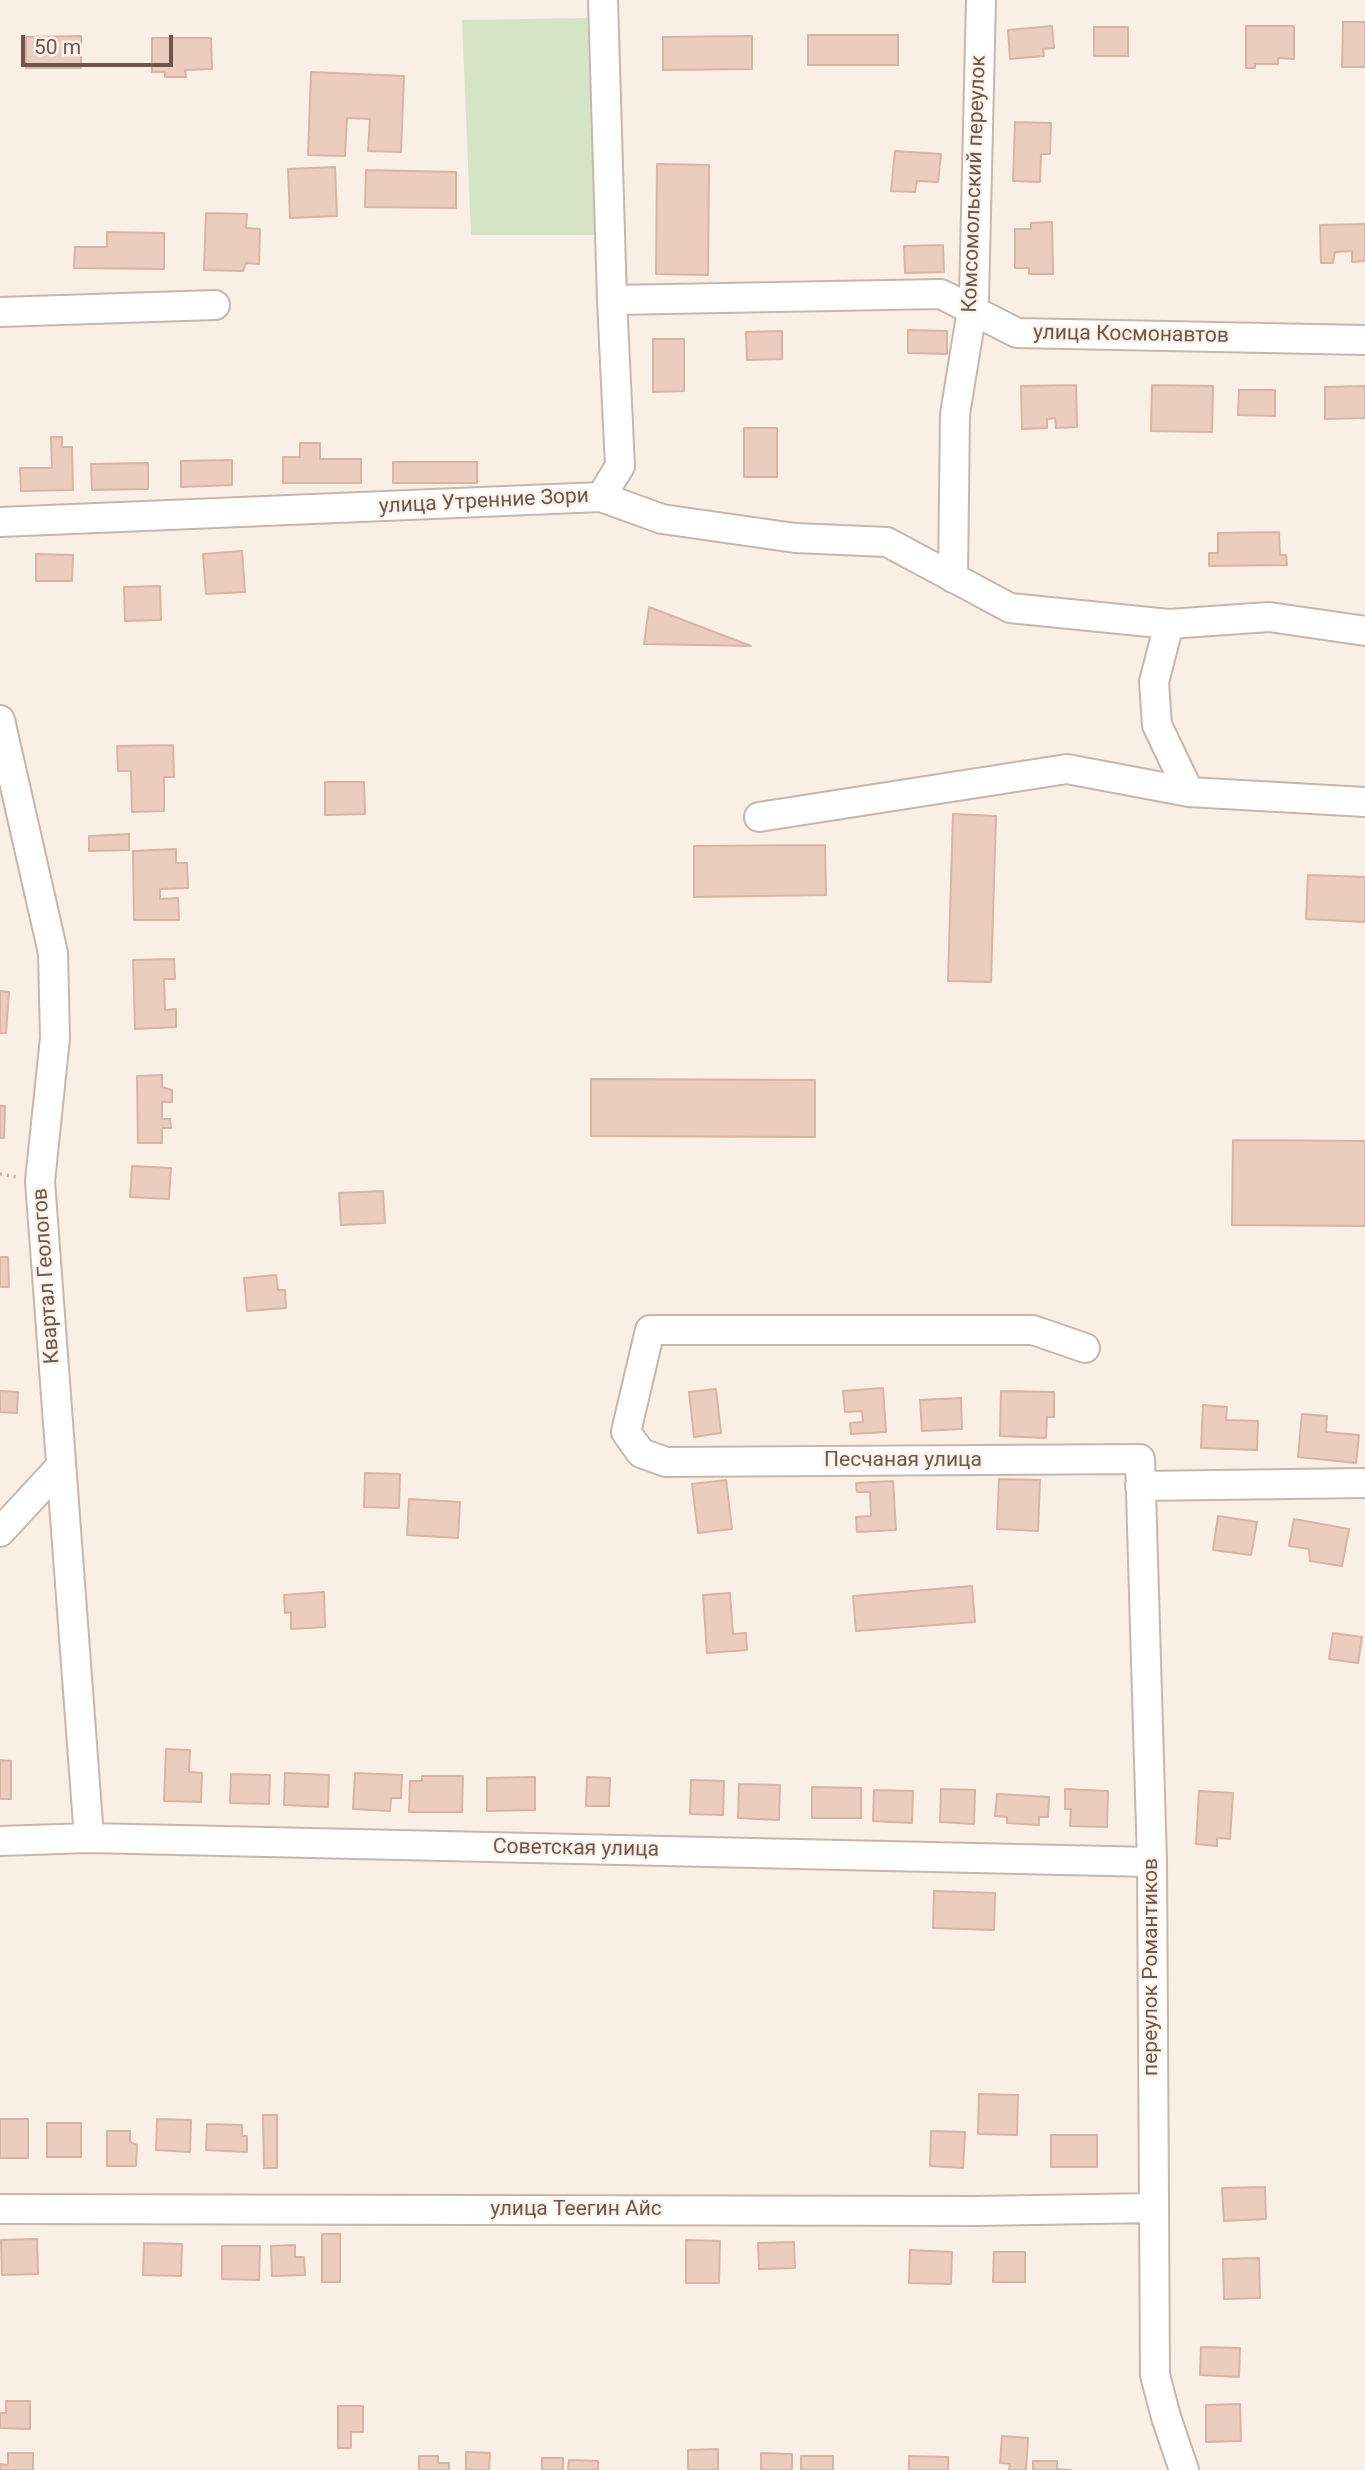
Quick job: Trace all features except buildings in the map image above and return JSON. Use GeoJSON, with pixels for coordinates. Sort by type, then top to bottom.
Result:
{"type":"FeatureCollection","features":[{"type":"Feature","properties":{"kind":"street"},"geometry":{"type":"LineString","coordinates":[[601,497],[620,466],[603,0]]}},
{"type":"Feature","properties":{"kind":"street","name":"Комсомольский переулок"},"geometry":{"type":"LineString","coordinates":[[953,578],[955,414],[974,298],[981,0]]}},
{"type":"Feature","properties":{"kind":"street","name":"улица Космонавтов"},"geometry":{"type":"LineString","coordinates":[[612,300],[940,294],[1017,333],[1365,340]]}},
{"type":"Feature","properties":{"kind":"street"},"geometry":{"type":"LineString","coordinates":[[0,312],[215,305]]}},
{"type":"Feature","properties":{"kind":"street","name":"улица Утренние Зори"},"geometry":{"type":"LineString","coordinates":[[0,522],[601,497],[662,519],[794,538],[887,542],[1010,608],[1169,624],[1269,617],[1365,631]]}},
{"type":"Feature","properties":{"kind":"street"},"geometry":{"type":"LineString","coordinates":[[1169,624],[1154,682],[1157,726],[1189,792]]}},
{"type":"Feature","properties":{"kind":"street","name":"Квартал Геологов"},"geometry":{"type":"LineString","coordinates":[[0,720],[53,953],[55,1038],[40,1181],[89,1838]]}},
{"type":"Feature","properties":{"kind":"street"},"geometry":{"type":"LineString","coordinates":[[759,817],[1067,769],[1189,792],[1365,802]]}},
{"type":"Feature","properties":{"kind":"street","name":"Песчаная улица"},"geometry":{"type":"LineString","coordinates":[[1085,1348],[1033,1329],[650,1329],[626,1432],[641,1454],[666,1462],[1140,1473],[1365,1483]]}},
{"type":"Feature","properties":{"kind":"street"},"geometry":{"type":"LineString","coordinates":[[0,1532],[61,1466]]}},
{"type":"Feature","properties":{"kind":"street","name":"переулок Романтиков"},"geometry":{"type":"LineString","coordinates":[[1140,1473],[1152,1861],[1156,2375],[1166,2417],[1184,2470]]}},
{"type":"Feature","properties":{"kind":"street","name":"Советская улица"},"geometry":{"type":"LineString","coordinates":[[0,1840],[89,1838],[1152,1861]]}},
{"type":"Feature","properties":{"kind":"street","name":"улица Теегин Айс"},"geometry":{"type":"LineString","coordinates":[[0,2209],[976,2211],[1153,2208]]}},
{"type":"Feature","properties":{"kind":"green space"},"geometry":{"type":"Polygon","coordinates":[[[587,18],[597,235],[471,235],[462,20],[587,18]]]}}]}
